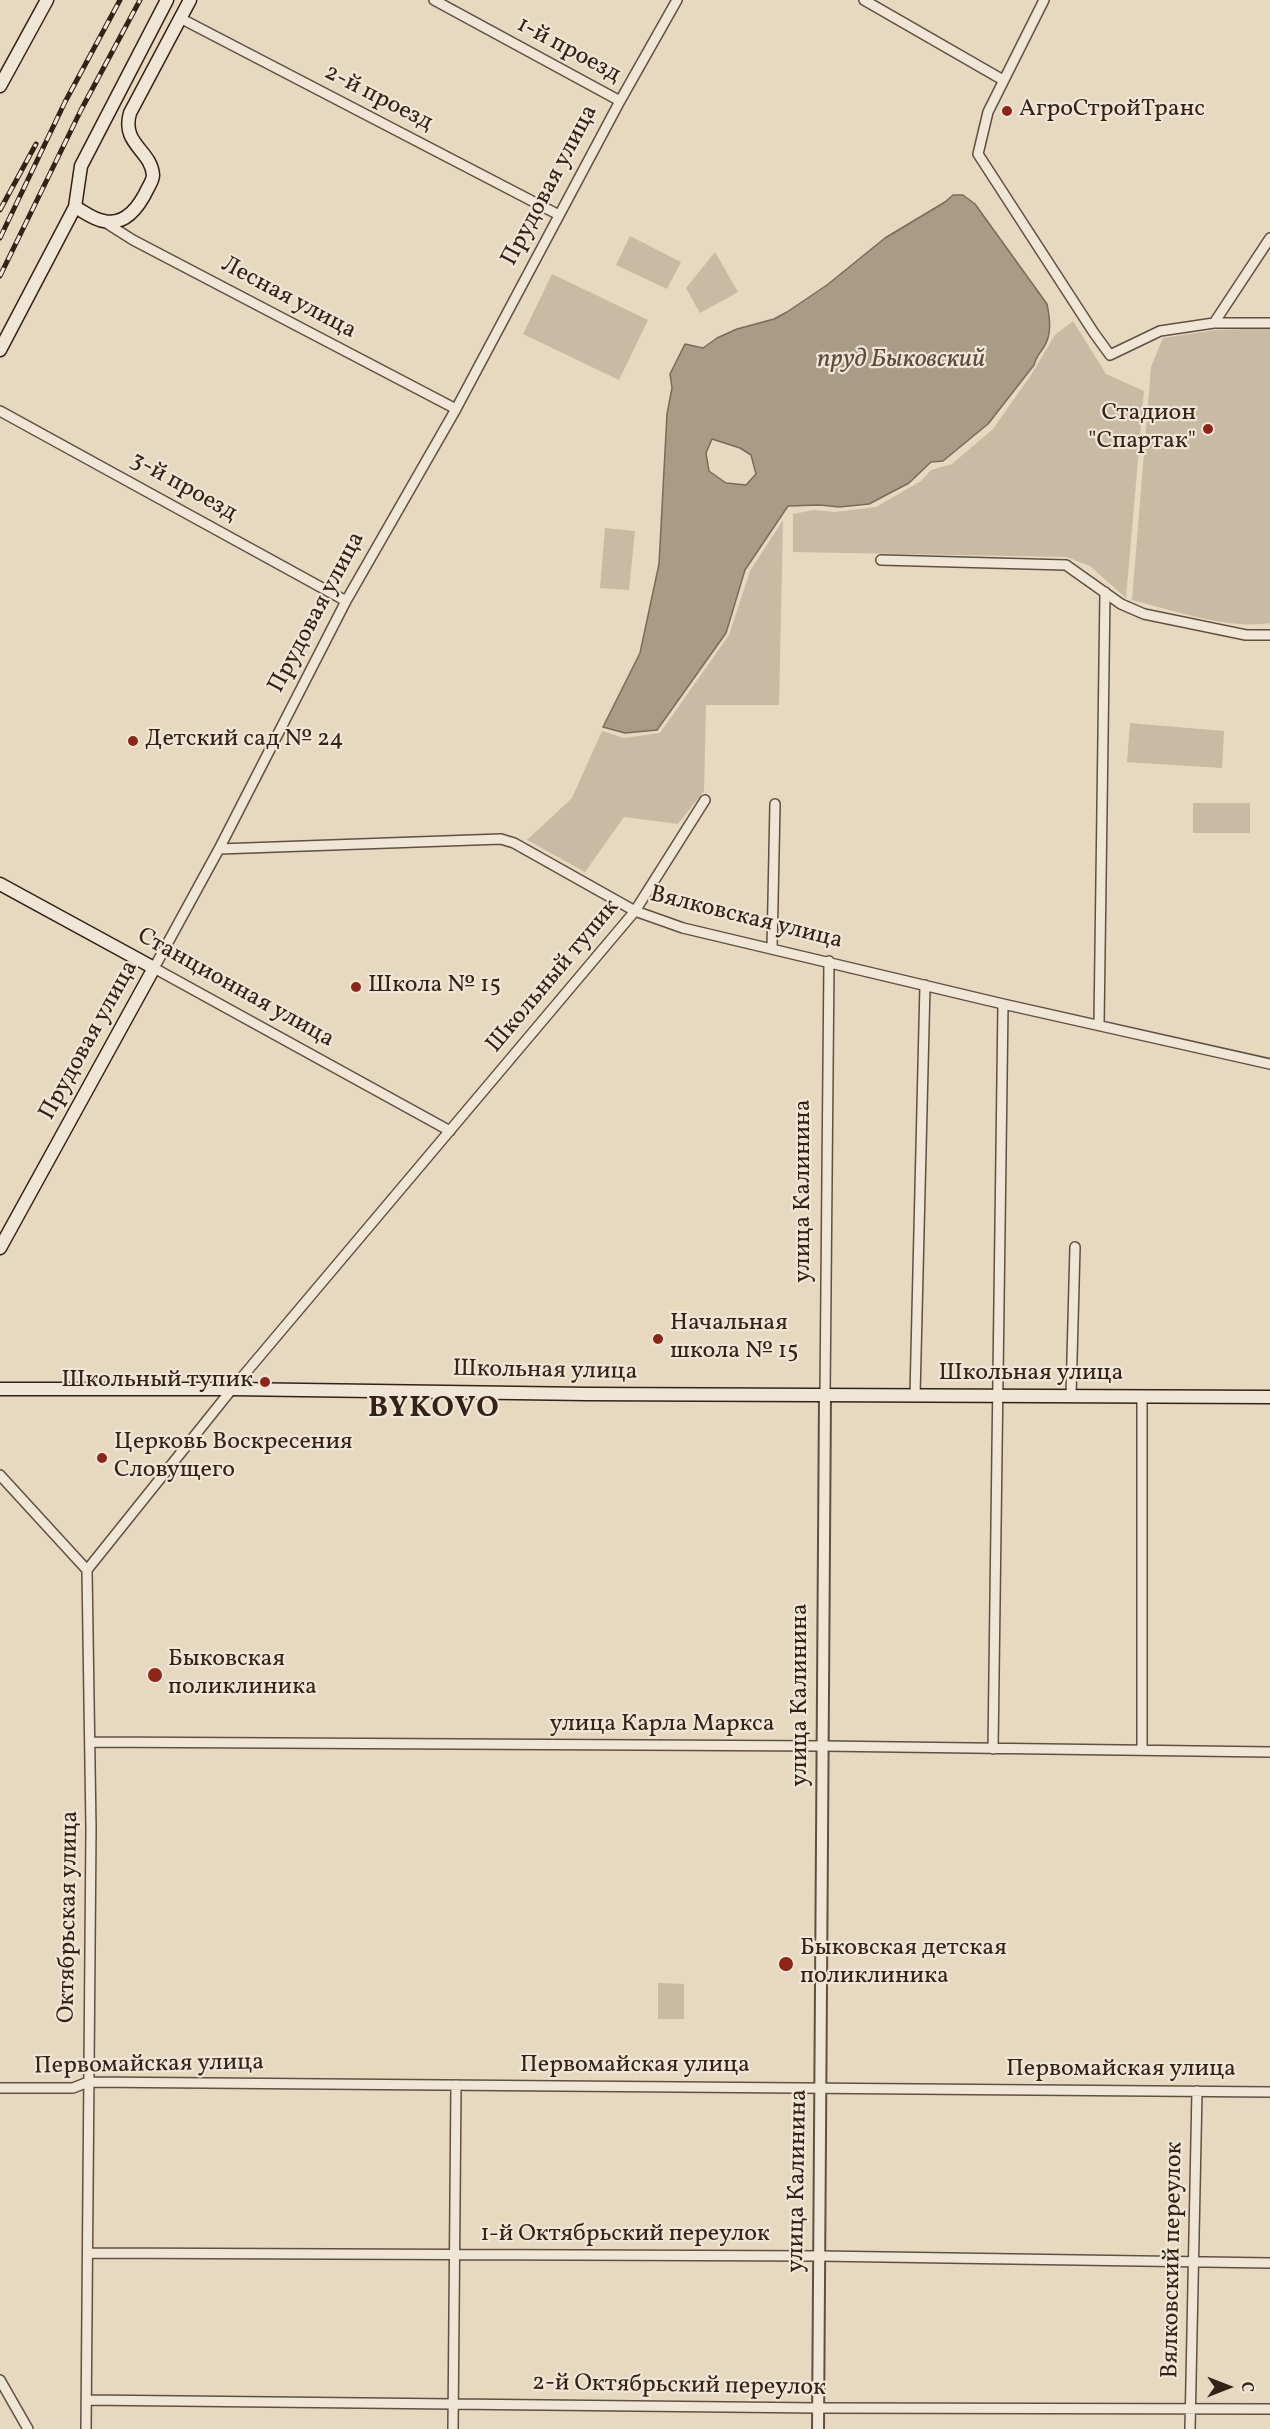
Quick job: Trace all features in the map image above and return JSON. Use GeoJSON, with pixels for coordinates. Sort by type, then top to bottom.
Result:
{"type":"FeatureCollection","features":[{"type":"Feature","properties":{"kind":"main road"},"geometry":{"type":"LineString","coordinates":[[0,86],[47,0]]}},
{"type":"Feature","properties":{"kind":"main road"},"geometry":{"type":"LineString","coordinates":[[0,350],[75,207],[81,166],[167,0]]}},
{"type":"Feature","properties":{"kind":"main road"},"geometry":{"type":"LineString","coordinates":[[75,207],[103,222],[122,219],[140,205],[153,177],[150,164],[129,134],[127,122],[190,0]]}},
{"type":"Feature","properties":{"kind":"main road","name":"Станционная улица"},"geometry":{"type":"LineString","coordinates":[[0,884],[154,968]]}},
{"type":"Feature","properties":{"kind":"main road","name":"Прудовая улица"},"geometry":{"type":"LineString","coordinates":[[0,1248],[154,968]]}},
{"type":"Feature","properties":{"kind":"main road","name":"Школьная улица"},"geometry":{"type":"LineString","coordinates":[[0,1389],[1270,1397]]}},
{"type":"Feature","properties":{"kind":"street","name":"1-й проезд"},"geometry":{"type":"LineString","coordinates":[[434,0],[620,101]]}},
{"type":"Feature","properties":{"kind":"street","name":"Прудовая улица"},"geometry":{"type":"LineString","coordinates":[[154,968],[219,849],[346,601],[456,409],[620,101],[677,0]]}},
{"type":"Feature","properties":{"kind":"street"},"geometry":{"type":"LineString","coordinates":[[866,0],[1003,80]]}},
{"type":"Feature","properties":{"kind":"street"},"geometry":{"type":"LineString","coordinates":[[1044,0],[988,112],[978,154],[1008,203],[1110,355],[1160,331],[1214,323],[1270,322]]}},
{"type":"Feature","properties":{"kind":"street","name":"2-й проезд"},"geometry":{"type":"LineString","coordinates":[[180,18],[559,215]]}},
{"type":"Feature","properties":{"kind":"street","name":"Лесная улица"},"geometry":{"type":"LineString","coordinates":[[103,222],[456,409]]}},
{"type":"Feature","properties":{"kind":"street"},"geometry":{"type":"LineString","coordinates":[[1214,323],[1270,238]]}},
{"type":"Feature","properties":{"kind":"street","name":"3-й проезд"},"geometry":{"type":"LineString","coordinates":[[0,411],[346,601]]}},
{"type":"Feature","properties":{"kind":"street"},"geometry":{"type":"LineString","coordinates":[[881,560],[1066,565],[1121,604],[1144,614],[1246,635],[1270,635]]}},
{"type":"Feature","properties":{"kind":"street"},"geometry":{"type":"LineString","coordinates":[[1099,1024],[1105,592]]}},
{"type":"Feature","properties":{"kind":"street","name":"Школьный тупик"},"geometry":{"type":"LineString","coordinates":[[87,1570],[232,1389],[635,911],[705,800]]}},
{"type":"Feature","properties":{"kind":"street"},"geometry":{"type":"LineString","coordinates":[[772,949],[775,804]]}},
{"type":"Feature","properties":{"kind":"street","name":"Вялковская улица"},"geometry":{"type":"LineString","coordinates":[[219,849],[501,839],[514,843],[635,911],[683,928],[1003,1004],[1270,1064]]}},
{"type":"Feature","properties":{"kind":"street","name":"улица Калинина"},"geometry":{"type":"LineString","coordinates":[[818,2429],[829,961]]}},
{"type":"Feature","properties":{"kind":"street","name":"Станционная улица"},"geometry":{"type":"LineString","coordinates":[[154,968],[450,1131]]}},
{"type":"Feature","properties":{"kind":"street"},"geometry":{"type":"LineString","coordinates":[[915,1395],[925,985]]}},
{"type":"Feature","properties":{"kind":"street"},"geometry":{"type":"LineString","coordinates":[[993,1749],[1003,1004]]}},
{"type":"Feature","properties":{"kind":"street"},"geometry":{"type":"LineString","coordinates":[[1071,1396],[1075,1247]]}},
{"type":"Feature","properties":{"kind":"street"},"geometry":{"type":"LineString","coordinates":[[1142,1396],[1142,1750]]}},
{"type":"Feature","properties":{"kind":"street"},"geometry":{"type":"LineString","coordinates":[[0,1475],[87,1570]]}},
{"type":"Feature","properties":{"kind":"street","name":"Октябрьская улица"},"geometry":{"type":"LineString","coordinates":[[86,2429],[90,1742],[87,1570]]}},
{"type":"Feature","properties":{"kind":"street","name":"улица Карла Маркса"},"geometry":{"type":"LineString","coordinates":[[90,1742],[823,1746],[1270,1752]]}},
{"type":"Feature","properties":{"kind":"street","name":"Первомайская улица"},"geometry":{"type":"LineString","coordinates":[[0,2088],[73,2088],[88,2082],[1270,2092]]}},
{"type":"Feature","properties":{"kind":"street"},"geometry":{"type":"LineString","coordinates":[[453,2429],[456,2085]]}},
{"type":"Feature","properties":{"kind":"street","name":"Вялковский переулок"},"geometry":{"type":"LineString","coordinates":[[1190,2429],[1197,2091]]}},
{"type":"Feature","properties":{"kind":"street","name":"1-й Октябрьский переулок"},"geometry":{"type":"LineString","coordinates":[[88,2253],[820,2256],[1270,2263]]}},
{"type":"Feature","properties":{"kind":"street"},"geometry":{"type":"LineString","coordinates":[[0,2380],[28,2429]]}},
{"type":"Feature","properties":{"kind":"street","name":"2-й Октябрьский переулок"},"geometry":{"type":"LineString","coordinates":[[87,2400],[818,2408],[1270,2409]]}},
{"type":"Feature","properties":{"kind":"shaded area"},"geometry":{"type":"Polygon","coordinates":[[[630,236],[681,262],[667,289],[616,265],[630,236]]]}},
{"type":"Feature","properties":{"kind":"shaded area"},"geometry":{"type":"Polygon","coordinates":[[[715,252],[738,292],[700,313],[686,288],[715,252]]]}},
{"type":"Feature","properties":{"kind":"shaded area"},"geometry":{"type":"Polygon","coordinates":[[[552,274],[648,320],[619,380],[523,334],[552,274]]]}},
{"type":"Feature","properties":{"kind":"shaded area"},"geometry":{"type":"Polygon","coordinates":[[[1073,321],[1106,374],[1144,391],[1126,598],[1090,566],[1067,557],[793,552],[793,514],[814,510],[835,512],[876,507],[921,481],[931,470],[952,464],[993,429],[1031,375],[1055,335],[1073,321]]]}},
{"type":"Feature","properties":{"kind":"shaded area","name":"Стадион \"Спартак\""},"geometry":{"type":"Polygon","coordinates":[[[1270,328],[1270,623],[1236,624],[1183,614],[1132,600],[1151,367],[1163,338],[1216,330],[1270,328]]]}},
{"type":"Feature","properties":{"kind":"shaded area"},"geometry":{"type":"Polygon","coordinates":[[[783,520],[779,705],[706,705],[704,791],[678,824],[624,817],[585,872],[527,840],[572,798],[602,731],[624,738],[660,733],[729,635],[750,571],[783,520]]]}},
{"type":"Feature","properties":{"kind":"shaded area"},"geometry":{"type":"Polygon","coordinates":[[[605,528],[635,531],[629,590],[600,588],[605,528]]]}},
{"type":"Feature","properties":{"kind":"shaded area"},"geometry":{"type":"Polygon","coordinates":[[[1130,723],[1224,731],[1222,768],[1127,762],[1130,723]]]}},
{"type":"Feature","properties":{"kind":"shaded area"},"geometry":{"type":"Polygon","coordinates":[[[1193,803],[1250,803],[1250,833],[1193,833],[1193,803]]]}},
{"type":"Feature","properties":{"kind":"shaded area"},"geometry":{"type":"Polygon","coordinates":[[[658,1983],[684,1984],[684,2019],[658,2019],[658,1983]]]}},
{"type":"Feature","properties":{"kind":"water","name":"пруд Быковский"},"geometry":{"type":"Polygon","coordinates":[[[953,195],[963,195],[975,204],[1047,304],[1048,337],[1034,365],[988,424],[943,461],[931,462],[909,483],[869,504],[839,507],[788,506],[745,570],[726,633],[657,730],[625,733],[603,727],[640,653],[659,564],[667,414],[672,388],[670,374],[685,344],[703,348],[717,338],[737,329],[774,319],[787,312],[827,285],[885,238],[953,195]],[[712,439],[706,453],[709,471],[726,483],[746,485],[756,474],[751,455],[740,448],[712,439]]]}},
{"type":"Feature","properties":{"kind":"railway"},"geometry":{"type":"LineString","coordinates":[[0,238],[65,102],[120,0]]}},
{"type":"Feature","properties":{"kind":"railway"},"geometry":{"type":"LineString","coordinates":[[0,276],[81,110],[140,0]]}},
{"type":"Feature","properties":{"kind":"railway"},"geometry":{"type":"LineString","coordinates":[[0,210],[36,144]]}},
{"type":"Feature","properties":{"kind":"place","name":"АгроСтройТранс"},"geometry":{"type":"Point","coordinates":[1007,111]}},
{"type":"Feature","properties":{"kind":"place","name":"Стадион \"Спартак\""},"geometry":{"type":"Point","coordinates":[1208,429]}},
{"type":"Feature","properties":{"kind":"place","name":"Детский сад № 24"},"geometry":{"type":"Point","coordinates":[133,741]}},
{"type":"Feature","properties":{"kind":"place","name":"Школа № 15"},"geometry":{"type":"Point","coordinates":[356,987]}},
{"type":"Feature","properties":{"kind":"place","name":"Начальная школа № 15"},"geometry":{"type":"Point","coordinates":[658,1339]}},
{"type":"Feature","properties":{"kind":"place","name":"Школьный тупик"},"geometry":{"type":"Point","coordinates":[265,1382]}},
{"type":"Feature","properties":{"kind":"place","name":"Церковь Воскресения Словущего"},"geometry":{"type":"Point","coordinates":[102,1458]}},
{"type":"Feature","properties":{"kind":"place","name":"Быковская поликлиника"},"geometry":{"type":"Point","coordinates":[155,1675]}},
{"type":"Feature","properties":{"kind":"place","name":"Быковская детская поликлиника"},"geometry":{"type":"Point","coordinates":[786,1964]}},
{"type":"Feature","properties":{"kind":"district","name":"BYKOVO"},"geometry":{"type":"Point","coordinates":[434,1410]}}]}
